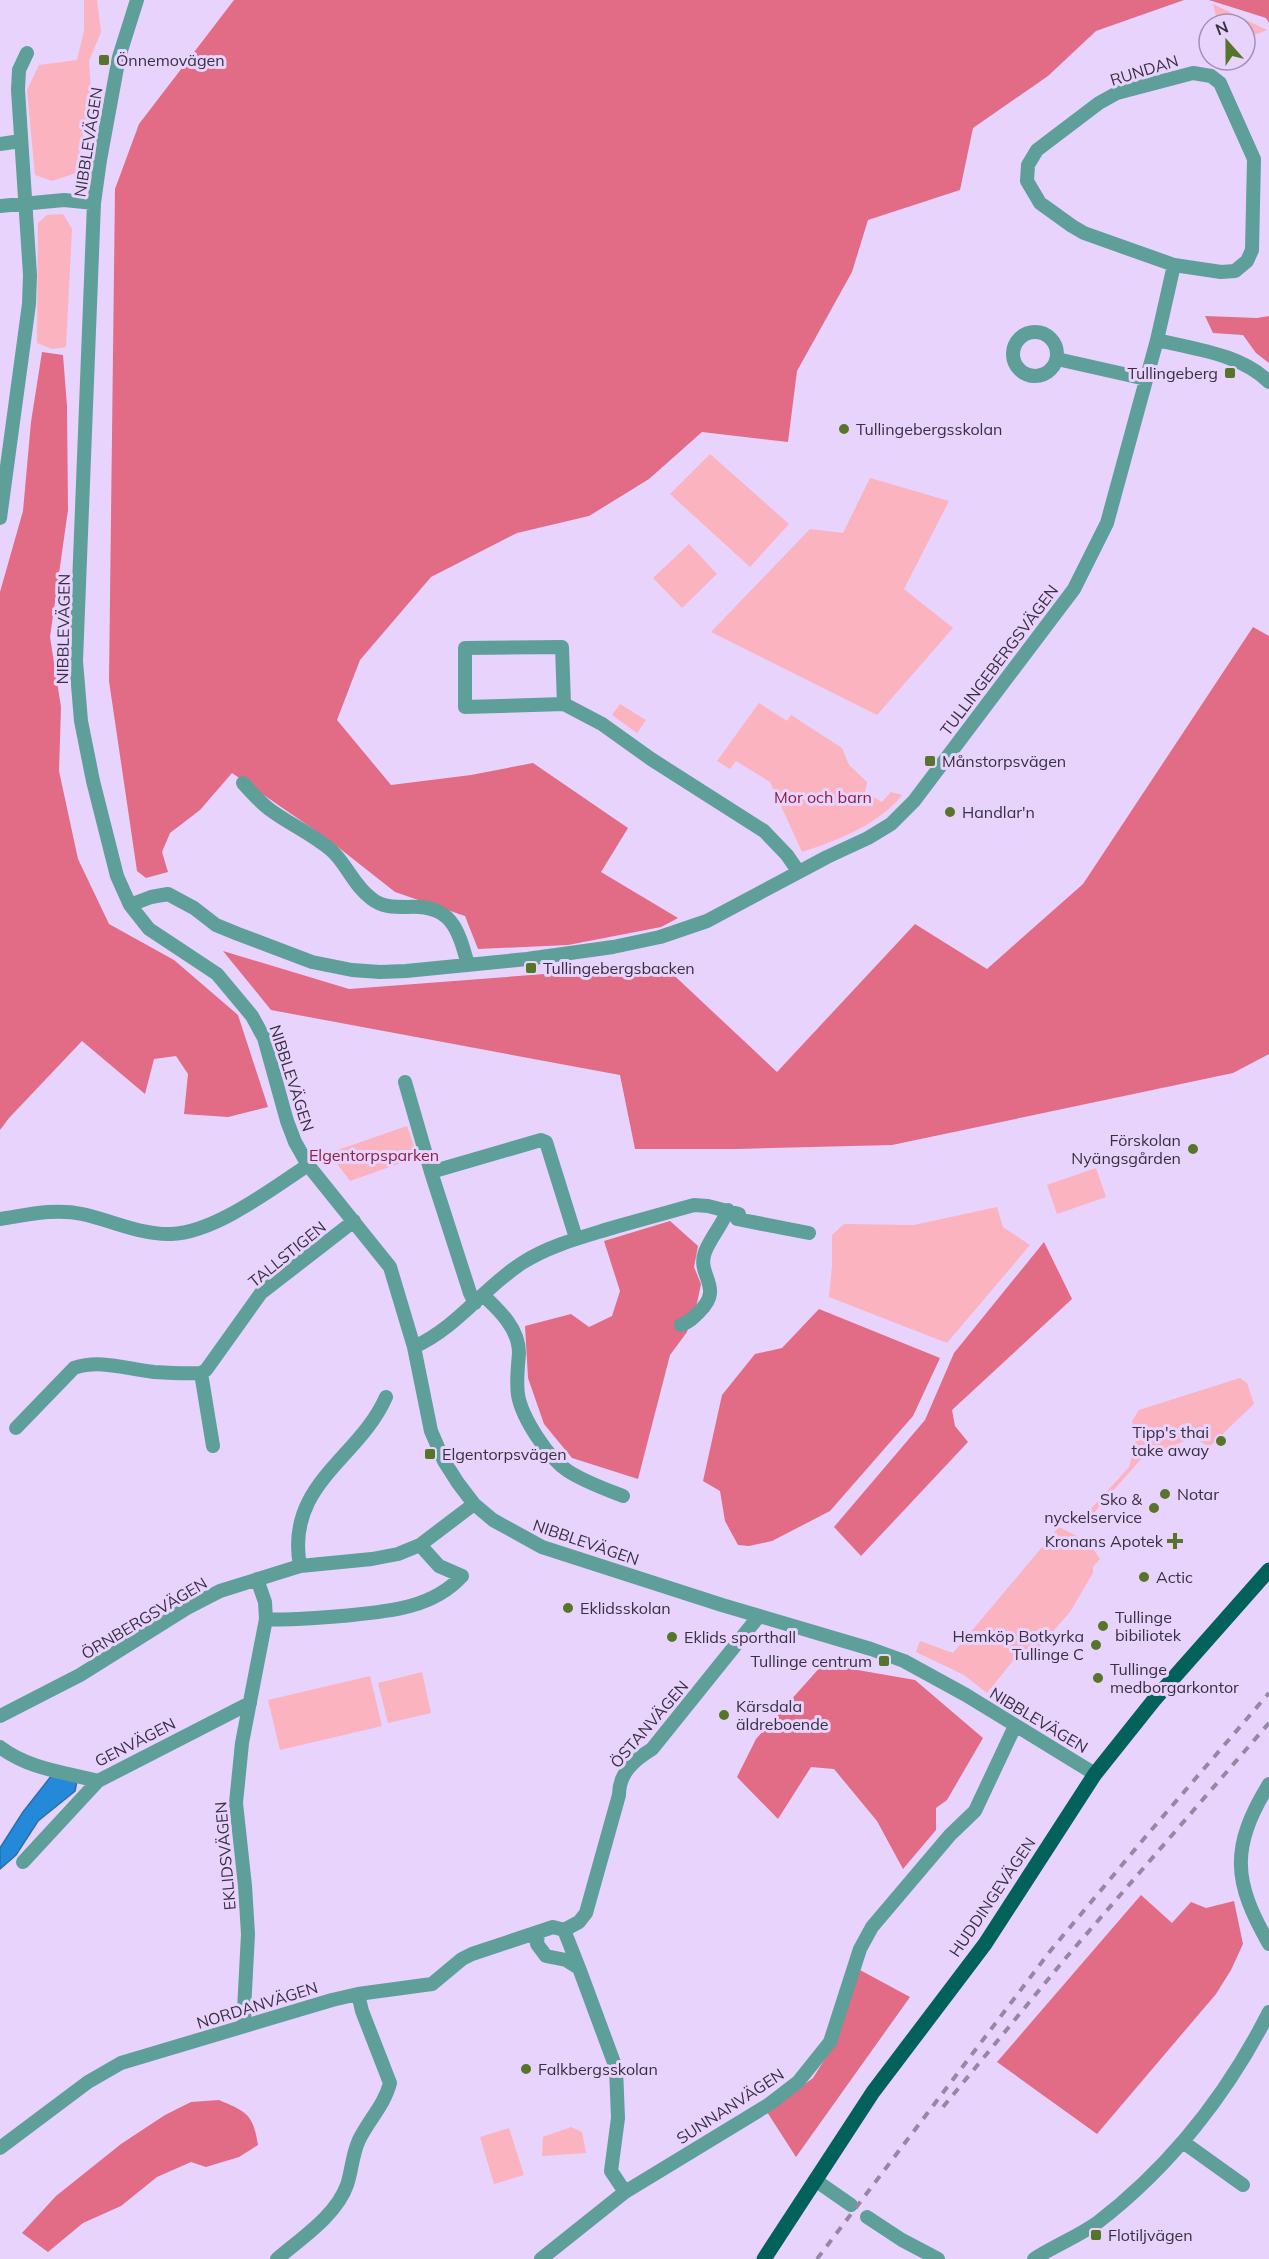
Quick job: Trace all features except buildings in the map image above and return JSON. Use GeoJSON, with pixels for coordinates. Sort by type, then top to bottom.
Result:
{"type":"FeatureCollection","features":[{"type":"Feature","properties":{"kind":"main road","name":"HUDDINGEVÄGEN"},"geometry":{"type":"LineString","coordinates":[[764,2259],[873,2092],[984,1944],[1095,1774],[1154,1700],[1269,1570]]}},
{"type":"Feature","properties":{"kind":"street","name":"NIBBLEVÄGEN"},"geometry":{"type":"LineString","coordinates":[[137,0],[119,57],[94,202],[76,661],[81,721],[93,781],[117,876],[130,905],[149,929],[217,974],[252,1016],[264,1038],[286,1121],[295,1142],[308,1165],[390,1267],[414,1347],[431,1431],[444,1461],[474,1504],[500,1524],[542,1547],[904,1660],[1095,1774]]}},
{"type":"Feature","properties":{"kind":"street"},"geometry":{"type":"LineString","coordinates":[[0,518],[29,304],[30,275],[18,90],[19,70],[27,52]]}},
{"type":"Feature","properties":{"kind":"street","name":"RUNDAN"},"geometry":{"type":"LineString","coordinates":[[1193,73],[1211,76],[1220,83],[1254,159],[1252,250],[1247,261],[1235,271],[1221,272],[1174,265],[1084,233],[1072,226],[1040,203],[1031,191],[1027,181],[1028,165],[1037,150],[1099,103],[1117,93],[1193,73]]}},
{"type":"Feature","properties":{"kind":"street"},"geometry":{"type":"LineString","coordinates":[[0,144],[20,141]]}},
{"type":"Feature","properties":{"kind":"street"},"geometry":{"type":"LineString","coordinates":[[0,206],[64,200],[94,202]]}},
{"type":"Feature","properties":{"kind":"street","name":"TULLINGEBERGSVÄGEN"},"geometry":{"type":"LineString","coordinates":[[130,905],[151,897],[168,894],[194,908],[216,925],[237,934],[312,962],[352,970],[389,972],[468,965],[613,947],[660,937],[707,921],[891,824],[914,801],[1074,588],[1107,523],[1157,340],[1174,265]]}},
{"type":"Feature","properties":{"kind":"street"},"geometry":{"type":"LineString","coordinates":[[1157,340],[1245,365],[1269,382]]}},
{"type":"Feature","properties":{"kind":"street"},"geometry":{"type":"LineString","coordinates":[[1057,359],[1146,379]]}},
{"type":"Feature","properties":{"kind":"street"},"geometry":{"type":"LineString","coordinates":[[564,704],[562,647],[465,648],[465,707],[564,704],[602,724],[651,759],[764,831],[787,855],[798,871]]}},
{"type":"Feature","properties":{"kind":"street"},"geometry":{"type":"LineString","coordinates":[[243,783],[269,809],[306,831],[331,850],[357,886],[373,900],[391,908],[424,906],[440,911],[450,920],[457,933],[468,965]]}},
{"type":"Feature","properties":{"kind":"street"},"geometry":{"type":"LineString","coordinates":[[405,1082],[470,1293],[503,1316],[516,1334],[519,1350],[518,1398],[532,1427],[560,1465],[570,1472],[623,1496]]}},
{"type":"Feature","properties":{"kind":"street"},"geometry":{"type":"LineString","coordinates":[[431,1172],[541,1140],[546,1142],[576,1238]]}},
{"type":"Feature","properties":{"kind":"street"},"geometry":{"type":"LineString","coordinates":[[0,1219],[59,1211],[81,1214],[142,1230],[168,1234],[183,1233],[224,1218],[308,1165]]}},
{"type":"Feature","properties":{"kind":"street"},"geometry":{"type":"LineString","coordinates":[[414,1347],[432,1339],[452,1325],[494,1284],[521,1263],[576,1238],[694,1205],[728,1210],[739,1214],[737,1219],[809,1233]]}},
{"type":"Feature","properties":{"kind":"street"},"geometry":{"type":"LineString","coordinates":[[681,1325],[690,1321],[710,1300],[711,1291],[703,1264],[706,1251],[723,1225],[728,1210]]}},
{"type":"Feature","properties":{"kind":"street","name":"TALLSTIGEN"},"geometry":{"type":"LineString","coordinates":[[201,1373],[206,1370],[261,1293],[354,1221]]}},
{"type":"Feature","properties":{"kind":"street"},"geometry":{"type":"LineString","coordinates":[[15,1428],[74,1368],[82,1365],[111,1364],[154,1372],[201,1373],[213,1446]]}},
{"type":"Feature","properties":{"kind":"street"},"geometry":{"type":"LineString","coordinates":[[300,1566],[297,1546],[298,1529],[302,1516],[326,1476],[375,1417],[386,1396]]}},
{"type":"Feature","properties":{"kind":"street","name":"ÖRNBERGSVÄGEN"},"geometry":{"type":"LineString","coordinates":[[0,1716],[80,1675],[199,1601],[220,1591],[300,1566],[372,1559],[398,1554],[420,1545],[474,1504]]}},
{"type":"Feature","properties":{"kind":"street"},"geometry":{"type":"LineString","coordinates":[[266,1619],[304,1619],[380,1613],[408,1607],[442,1593],[462,1576],[439,1566],[420,1545]]}},
{"type":"Feature","properties":{"kind":"street","name":"EKLIDSVÄGEN"},"geometry":{"type":"LineString","coordinates":[[245,2026],[248,1934],[236,1803],[242,1743],[266,1619],[265,1602],[257,1579]]}},
{"type":"Feature","properties":{"kind":"street","name":"ÖSTANVÄGEN"},"geometry":{"type":"LineString","coordinates":[[564,1930],[579,1922],[586,1913],[616,1806],[621,1779],[634,1760],[652,1749],[759,1616]]}},
{"type":"Feature","properties":{"kind":"street","name":"GENVÄGEN"},"geometry":{"type":"LineString","coordinates":[[0,1747],[17,1759],[35,1767],[98,1781],[249,1703]]}},
{"type":"Feature","properties":{"kind":"street","name":"SUNNANVÄGEN"},"geometry":{"type":"LineString","coordinates":[[541,2259],[625,2192],[768,2105],[798,2082],[830,2042],[860,1949],[872,1927],[950,1835],[975,1811],[1015,1726]]}},
{"type":"Feature","properties":{"kind":"street"},"geometry":{"type":"LineString","coordinates":[[22,1862],[98,1781]]}},
{"type":"Feature","properties":{"kind":"street"},"geometry":{"type":"LineString","coordinates":[[1269,1784],[1253,1811],[1247,1828],[1242,1846],[1240,1869],[1245,1896],[1269,1944]]}},
{"type":"Feature","properties":{"kind":"street"},"geometry":{"type":"LineString","coordinates":[[579,1968],[566,1960],[546,1956],[537,1944],[538,1932],[553,1927],[564,1930],[579,1968],[616,2068],[618,2118],[611,2171],[625,2192]]}},
{"type":"Feature","properties":{"kind":"street","name":"NORDANVÄGEN"},"geometry":{"type":"LineString","coordinates":[[0,2148],[88,2082],[121,2063],[314,2005],[358,1994],[432,1984],[472,1954],[538,1932]]}},
{"type":"Feature","properties":{"kind":"street"},"geometry":{"type":"LineString","coordinates":[[276,2259],[328,2214],[340,2198],[347,2185],[358,2142],[387,2093],[390,2083],[362,2011],[358,1994]]}},
{"type":"Feature","properties":{"kind":"street"},"geometry":{"type":"LineString","coordinates":[[1034,2259],[1095,2224],[1165,2162],[1220,2094],[1269,2012]]}},
{"type":"Feature","properties":{"kind":"street"},"geometry":{"type":"LineString","coordinates":[[1183,2142],[1243,2185]]}},
{"type":"Feature","properties":{"kind":"street"},"geometry":{"type":"LineString","coordinates":[[815,2180],[851,2205]]}},
{"type":"Feature","properties":{"kind":"street"},"geometry":{"type":"LineString","coordinates":[[867,2217],[902,2240],[938,2259]]}},
{"type":"Feature","properties":{"kind":"green space"},"geometry":{"type":"Polygon","coordinates":[[[84,0],[97,0],[101,32],[89,61],[91,92],[76,173],[52,181],[35,175],[27,90],[39,65],[77,60],[84,31],[84,0]]]}},
{"type":"Feature","properties":{"kind":"green space"},"geometry":{"type":"Polygon","coordinates":[[[1213,4],[1230,12],[1215,12],[1213,4]]]}},
{"type":"Feature","properties":{"kind":"green space"},"geometry":{"type":"Polygon","coordinates":[[[1257,25],[1267,30],[1257,34],[1257,25]]]}},
{"type":"Feature","properties":{"kind":"green space"},"geometry":{"type":"Polygon","coordinates":[[[63,214],[72,229],[66,347],[52,349],[37,343],[38,223],[47,215],[63,214]]]}},
{"type":"Feature","properties":{"kind":"green space"},"geometry":{"type":"Polygon","coordinates":[[[710,454],[789,524],[750,567],[670,494],[710,454]]]}},
{"type":"Feature","properties":{"kind":"green space"},"geometry":{"type":"Polygon","coordinates":[[[870,478],[949,501],[904,589],[953,628],[877,715],[711,632],[810,529],[843,533],[870,478]]]}},
{"type":"Feature","properties":{"kind":"green space"},"geometry":{"type":"Polygon","coordinates":[[[689,544],[717,574],[682,608],[653,578],[689,544]]]}},
{"type":"Feature","properties":{"kind":"green space","name":"Mor och barn"},"geometry":{"type":"Polygon","coordinates":[[[759,703],[787,721],[791,715],[842,748],[849,765],[867,782],[865,792],[882,802],[891,792],[902,795],[882,815],[870,823],[829,843],[802,852],[770,782],[736,761],[730,769],[717,761],[759,703]]]}},
{"type":"Feature","properties":{"kind":"green space"},"geometry":{"type":"Polygon","coordinates":[[[620,704],[646,720],[637,733],[612,715],[620,704]]]}},
{"type":"Feature","properties":{"kind":"green space","name":"Elgentorpsparken"},"geometry":{"type":"Polygon","coordinates":[[[407,1126],[418,1157],[350,1181],[329,1153],[407,1126]]]}},
{"type":"Feature","properties":{"kind":"green space"},"geometry":{"type":"Polygon","coordinates":[[[1096,1168],[1106,1197],[1057,1214],[1047,1185],[1096,1168]]]}},
{"type":"Feature","properties":{"kind":"green space"},"geometry":{"type":"Polygon","coordinates":[[[997,1207],[1003,1227],[1030,1245],[947,1343],[829,1297],[832,1235],[844,1224],[914,1225],[997,1207]]]}},
{"type":"Feature","properties":{"kind":"green space"},"geometry":{"type":"Polygon","coordinates":[[[1240,1378],[1247,1383],[1254,1404],[1209,1447],[1194,1437],[1140,1460],[1093,1514],[1089,1511],[1129,1467],[1136,1441],[1132,1421],[1139,1410],[1240,1378]]]}},
{"type":"Feature","properties":{"kind":"green space"},"geometry":{"type":"Polygon","coordinates":[[[1059,1527],[1088,1542],[1100,1559],[1093,1567],[1093,1573],[1070,1612],[1035,1652],[1020,1652],[987,1693],[964,1675],[916,1652],[920,1641],[953,1653],[1059,1527]]]}},
{"type":"Feature","properties":{"kind":"green space"},"geometry":{"type":"Polygon","coordinates":[[[422,1672],[431,1713],[388,1723],[378,1683],[422,1672]]]}},
{"type":"Feature","properties":{"kind":"green space"},"geometry":{"type":"Polygon","coordinates":[[[370,1676],[382,1726],[280,1750],[268,1700],[370,1676]]]}},
{"type":"Feature","properties":{"kind":"green space"},"geometry":{"type":"Polygon","coordinates":[[[571,2127],[582,2132],[586,2153],[542,2156],[543,2137],[571,2127]]]}},
{"type":"Feature","properties":{"kind":"green space"},"geometry":{"type":"Polygon","coordinates":[[[509,2128],[524,2175],[494,2184],[480,2137],[509,2128]]]}},
{"type":"Feature","properties":{"kind":"shaded area"},"geometry":{"type":"Polygon","coordinates":[[[234,0],[1184,0],[1096,31],[1048,76],[973,128],[960,190],[868,220],[852,272],[797,371],[788,442],[702,432],[649,479],[589,516],[517,533],[431,577],[360,660],[337,720],[391,785],[471,775],[533,763],[628,828],[601,872],[678,918],[661,927],[568,945],[478,949],[465,916],[395,892],[329,840],[232,773],[200,810],[170,833],[162,852],[168,872],[146,878],[137,871],[109,681],[115,189],[139,124],[234,0]]]}},
{"type":"Feature","properties":{"kind":"shaded area"},"geometry":{"type":"Polygon","coordinates":[[[1209,0],[1269,0],[1269,23],[1266,18],[1257,15],[1257,12],[1247,12],[1209,0]]]}},
{"type":"Feature","properties":{"kind":"shaded area"},"geometry":{"type":"Polygon","coordinates":[[[1205,316],[1257,318],[1269,316],[1269,363],[1256,353],[1243,335],[1213,333],[1205,316]]]}},
{"type":"Feature","properties":{"kind":"shaded area"},"geometry":{"type":"Polygon","coordinates":[[[42,352],[63,355],[67,406],[68,510],[50,637],[61,707],[59,771],[78,859],[109,924],[174,960],[238,1015],[268,1107],[228,1117],[184,1114],[188,1074],[176,1056],[154,1059],[145,1094],[82,1041],[0,1130],[0,592],[23,511],[31,422],[42,352]]]}},
{"type":"Feature","properties":{"kind":"shaded area"},"geometry":{"type":"Polygon","coordinates":[[[1253,627],[1269,636],[1269,1054],[1233,1073],[892,1145],[635,1149],[620,1075],[271,1010],[223,951],[349,989],[663,965],[777,1072],[915,924],[987,969],[1083,884],[1253,627]]]}},
{"type":"Feature","properties":{"kind":"shaded area"},"geometry":{"type":"Polygon","coordinates":[[[670,1221],[698,1246],[694,1267],[701,1284],[687,1332],[670,1355],[638,1479],[572,1458],[544,1424],[528,1378],[525,1326],[571,1314],[589,1327],[612,1316],[620,1291],[604,1241],[670,1221]]]}},
{"type":"Feature","properties":{"kind":"shaded area"},"geometry":{"type":"Polygon","coordinates":[[[1044,1242],[1072,1299],[952,1410],[955,1426],[968,1442],[861,1556],[834,1527],[925,1420],[954,1353],[1044,1242]]]}},
{"type":"Feature","properties":{"kind":"shaded area"},"geometry":{"type":"Polygon","coordinates":[[[819,1309],[940,1358],[913,1416],[830,1511],[772,1541],[749,1546],[738,1545],[725,1521],[720,1491],[703,1481],[722,1395],[755,1354],[782,1348],[819,1309]]]}},
{"type":"Feature","properties":{"kind":"shaded area"},"geometry":{"type":"Polygon","coordinates":[[[823,1664],[915,1680],[983,1738],[947,1800],[936,1808],[936,1830],[903,1869],[877,1821],[834,1769],[811,1767],[778,1819],[737,1777],[756,1739],[823,1664]]]}},
{"type":"Feature","properties":{"kind":"shaded area"},"geometry":{"type":"Polygon","coordinates":[[[1141,1895],[1172,1923],[1191,1902],[1206,1908],[1234,1901],[1243,1944],[1216,1994],[1097,2134],[997,2062],[1141,1895]]]}},
{"type":"Feature","properties":{"kind":"shaded area"},"geometry":{"type":"Polygon","coordinates":[[[860,1970],[910,1997],[796,2157],[767,2112],[813,2078],[836,2041],[860,1970]]]}},
{"type":"Feature","properties":{"kind":"shaded area"},"geometry":{"type":"Polygon","coordinates":[[[219,2100],[247,2115],[254,2127],[258,2145],[239,2157],[206,2167],[191,2162],[157,2177],[121,2206],[83,2223],[48,2252],[22,2233],[56,2196],[121,2144],[165,2115],[191,2102],[219,2100]]]}},
{"type":"Feature","properties":{"kind":"water"},"geometry":{"type":"Polygon","coordinates":[[[52,1775],[77,1781],[75,1791],[38,1821],[16,1855],[0,1869],[0,1848],[23,1812],[52,1775]]]}},
{"type":"Feature","properties":{"kind":"railway"},"geometry":{"type":"LineString","coordinates":[[817,2259],[1051,1950],[1269,1693]]}},
{"type":"Feature","properties":{"kind":"railway"},"geometry":{"type":"LineString","coordinates":[[943,2107],[1064,1960],[1269,1723]]}},
{"type":"Feature","properties":{"kind":"place","name":"Önnemovägen"},"geometry":{"type":"Point","coordinates":[104,60]}},
{"type":"Feature","properties":{"kind":"place","name":"Tullingeberg"},"geometry":{"type":"Point","coordinates":[1230,373]}},
{"type":"Feature","properties":{"kind":"place","name":"Tullingebergsskolan"},"geometry":{"type":"Point","coordinates":[844,429]}},
{"type":"Feature","properties":{"kind":"place","name":"Månstorpsvägen"},"geometry":{"type":"Point","coordinates":[930,761]}},
{"type":"Feature","properties":{"kind":"place","name":"Handlar'n"},"geometry":{"type":"Point","coordinates":[950,812]}},
{"type":"Feature","properties":{"kind":"place","name":"Tullingebergsbacken"},"geometry":{"type":"Point","coordinates":[531,968]}},
{"type":"Feature","properties":{"kind":"place","name":"Förskolan Nyängsgården"},"geometry":{"type":"Point","coordinates":[1193,1149]}},
{"type":"Feature","properties":{"kind":"place","name":"Tipp's thai take away"},"geometry":{"type":"Point","coordinates":[1221,1441]}},
{"type":"Feature","properties":{"kind":"place","name":"Elgentorpsvägen"},"geometry":{"type":"Point","coordinates":[430,1454]}},
{"type":"Feature","properties":{"kind":"place","name":"Notar"},"geometry":{"type":"Point","coordinates":[1165,1494]}},
{"type":"Feature","properties":{"kind":"place","name":"Sko & nyckelservice"},"geometry":{"type":"Point","coordinates":[1154,1508]}},
{"type":"Feature","properties":{"kind":"place","name":"Kronans Apotek"},"geometry":{"type":"Point","coordinates":[1175,1541]}},
{"type":"Feature","properties":{"kind":"place","name":"Actic"},"geometry":{"type":"Point","coordinates":[1144,1577]}},
{"type":"Feature","properties":{"kind":"place","name":"Eklidsskolan"},"geometry":{"type":"Point","coordinates":[568,1608]}},
{"type":"Feature","properties":{"kind":"place","name":"Tullinge bibiliotek"},"geometry":{"type":"Point","coordinates":[1103,1626]}},
{"type":"Feature","properties":{"kind":"place","name":"Eklids sporthall"},"geometry":{"type":"Point","coordinates":[672,1637]}},
{"type":"Feature","properties":{"kind":"place","name":"Hemköp Botkyrka Tullinge C"},"geometry":{"type":"Point","coordinates":[1096,1645]}},
{"type":"Feature","properties":{"kind":"place","name":"Tullinge centrum"},"geometry":{"type":"Point","coordinates":[884,1661]}},
{"type":"Feature","properties":{"kind":"place","name":"Tullinge medborgarkontor"},"geometry":{"type":"Point","coordinates":[1098,1678]}},
{"type":"Feature","properties":{"kind":"place","name":"Kärsdala äldreboende"},"geometry":{"type":"Point","coordinates":[724,1715]}},
{"type":"Feature","properties":{"kind":"place","name":"Falkbergsskolan"},"geometry":{"type":"Point","coordinates":[526,2069]}},
{"type":"Feature","properties":{"kind":"place","name":"Flotiljvägen"},"geometry":{"type":"Point","coordinates":[1096,2235]}}]}
